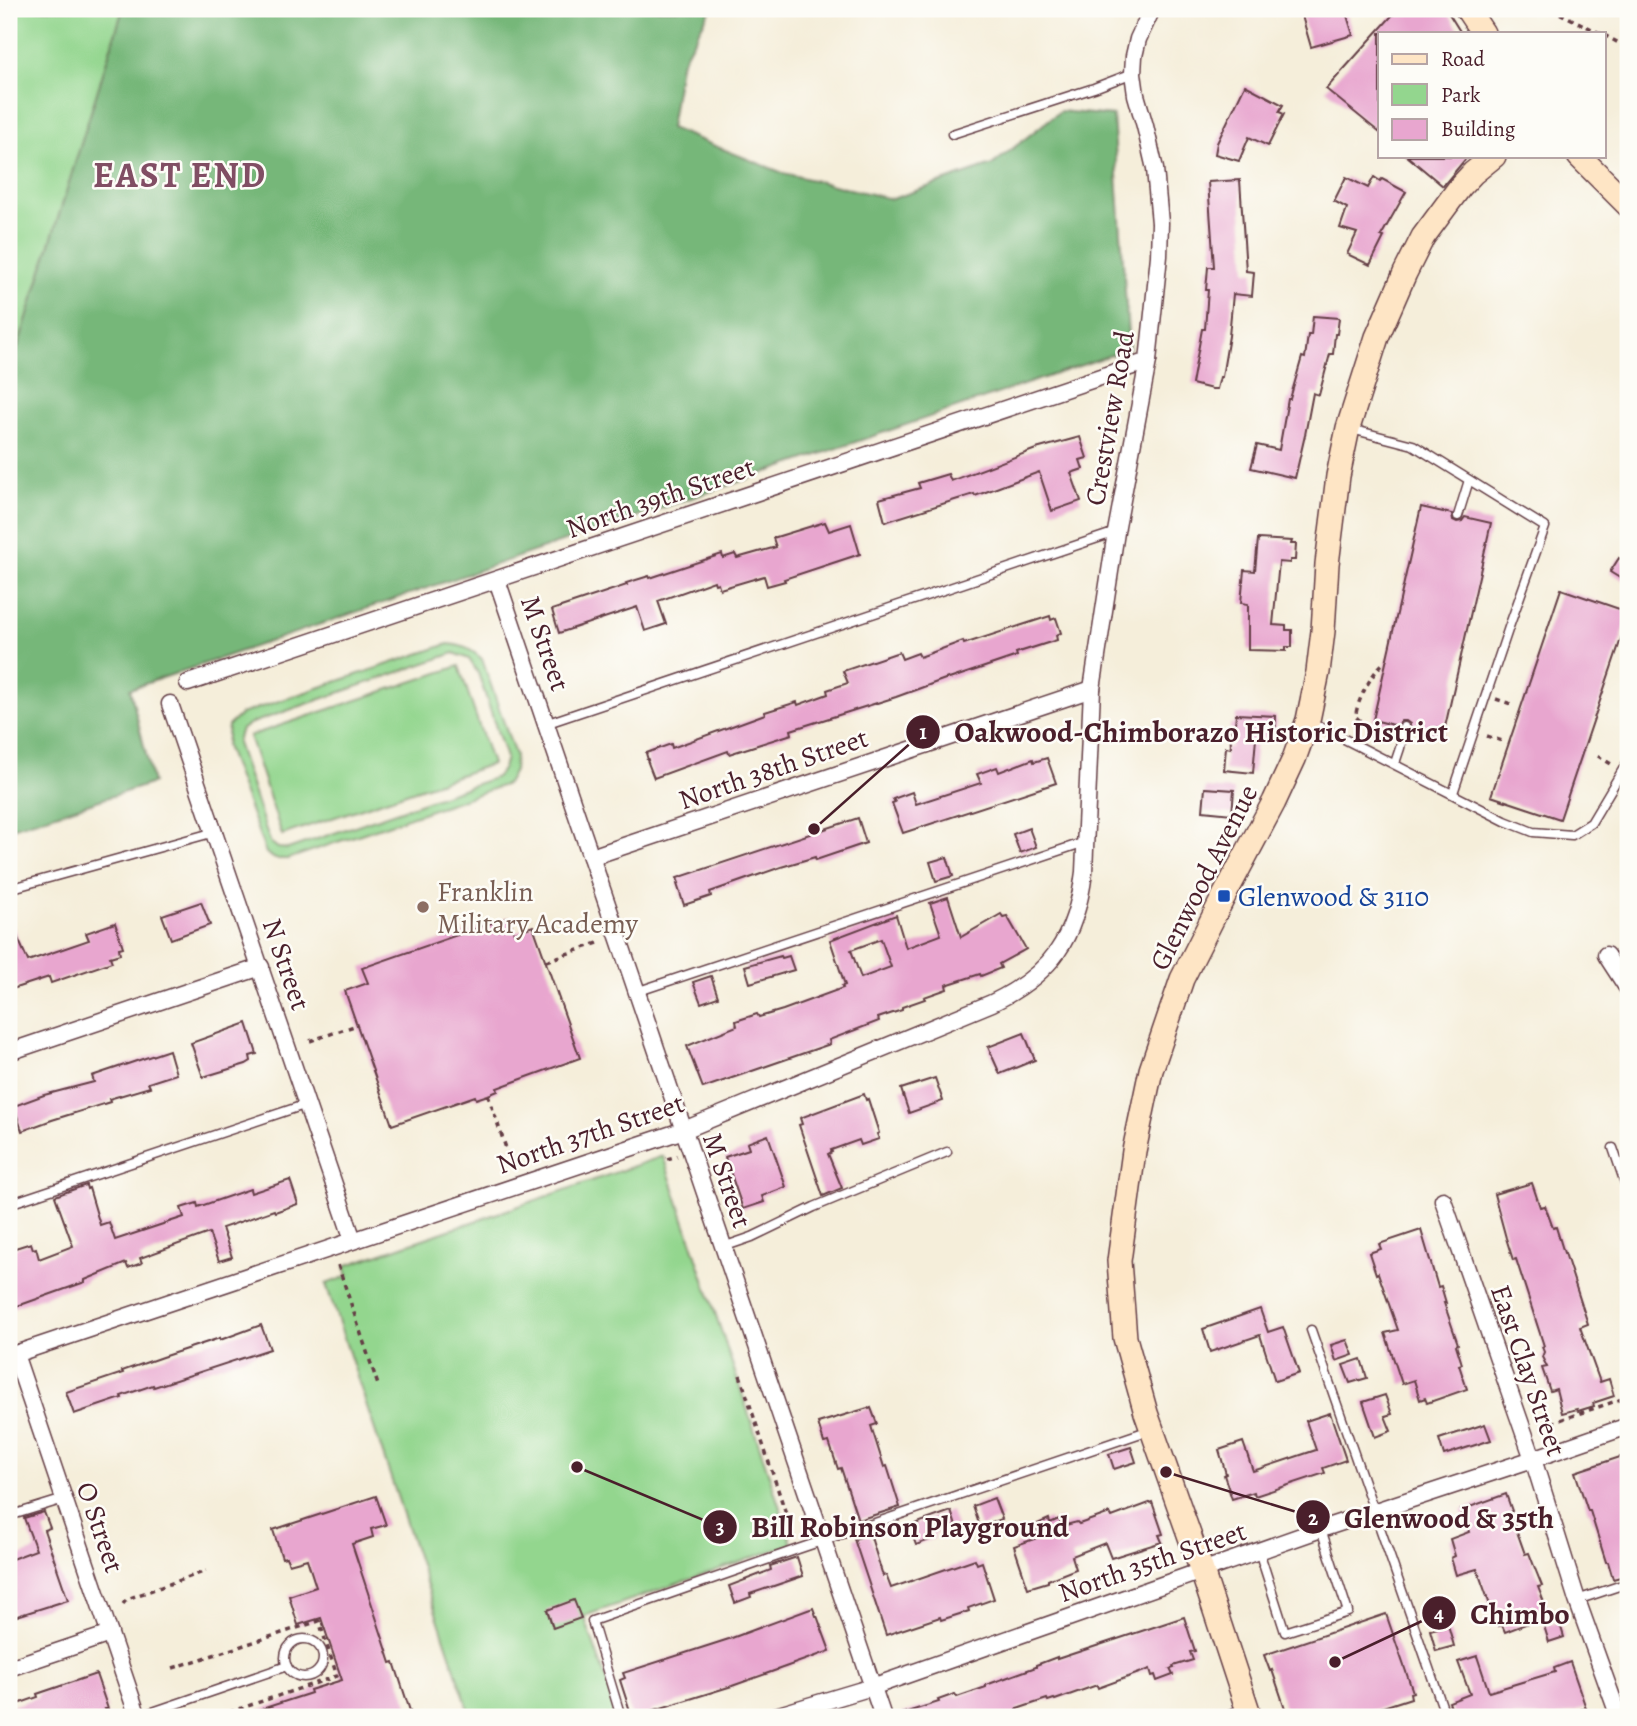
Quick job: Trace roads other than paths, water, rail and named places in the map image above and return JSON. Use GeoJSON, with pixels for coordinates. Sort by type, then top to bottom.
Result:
{"type":"FeatureCollection","features":[{"type":"Feature","properties":{"kind":"street","name":"Crestview Road"},"geometry":{"type":"LineString","coordinates":[[1085,842],[1092,689],[1116,532],[1149,361],[1159,256],[1160,223],[1155,169],[1133,73],[1138,39],[1152,9]]}},
{"type":"Feature","properties":{"kind":"street"},"geometry":{"type":"LineString","coordinates":[[1467,9],[1482,32]]}},
{"type":"Feature","properties":{"kind":"street","name":"Glenwood Avenue"},"geometry":{"type":"LineString","coordinates":[[1248,1713],[1152,1429],[1125,1338],[1119,1261],[1134,1151],[1151,1070],[1182,979],[1274,802],[1308,720],[1318,672],[1338,477],[1348,428],[1377,337],[1423,237],[1460,187],[1492,158]]}},
{"type":"Feature","properties":{"kind":"street"},"geometry":{"type":"LineString","coordinates":[[1581,158],[1628,205]]}},
{"type":"Feature","properties":{"kind":"street","name":"North 39th Street"},"geometry":{"type":"LineString","coordinates":[[188,683],[1149,361]]}},
{"type":"Feature","properties":{"kind":"street","name":"M Street"},"geometry":{"type":"LineString","coordinates":[[497,580],[883,1717]]}},
{"type":"Feature","properties":{"kind":"street","name":"North 38th Street"},"geometry":{"type":"LineString","coordinates":[[590,857],[1092,689]]}},
{"type":"Feature","properties":{"kind":"street","name":"N Street"},"geometry":{"type":"LineString","coordinates":[[170,704],[353,1240]]}},
{"type":"Feature","properties":{"kind":"street","name":"North 37th Street"},"geometry":{"type":"LineString","coordinates":[[12,1355],[684,1130],[992,1003],[1026,984],[1042,970],[1069,933],[1082,891],[1085,842]]}},
{"type":"Feature","properties":{"kind":"street"},"geometry":{"type":"LineString","coordinates":[[1606,955],[1628,989]]}},
{"type":"Feature","properties":{"kind":"street"},"geometry":{"type":"LineString","coordinates":[[9,1052],[261,967]]}},
{"type":"Feature","properties":{"kind":"street","name":"East Clay Street"},"geometry":{"type":"LineString","coordinates":[[1443,1199],[1533,1460],[1577,1600],[1619,1717]]}},
{"type":"Feature","properties":{"kind":"street","name":"O Street"},"geometry":{"type":"LineString","coordinates":[[12,1355],[138,1717]]}},
{"type":"Feature","properties":{"kind":"street","name":"North 35th Street"},"geometry":{"type":"LineString","coordinates":[[772,1717],[872,1686],[1321,1529],[1628,1426]]}},
{"type":"Feature","properties":{"kind":"street"},"geometry":{"type":"LineString","coordinates":[[9,1668],[110,1634]]}},
{"type":"Feature","properties":{"kind":"lane"},"geometry":{"type":"LineString","coordinates":[[951,134],[1133,73]]}},
{"type":"Feature","properties":{"kind":"lane"},"geometry":{"type":"LineString","coordinates":[[1348,428],[1413,445],[1545,527],[1453,793]]}},
{"type":"Feature","properties":{"kind":"lane"},"geometry":{"type":"LineString","coordinates":[[1458,516],[1469,480]]}},
{"type":"Feature","properties":{"kind":"lane"},"geometry":{"type":"LineString","coordinates":[[545,723],[1116,532]]}},
{"type":"Feature","properties":{"kind":"lane"},"geometry":{"type":"LineString","coordinates":[[1308,720],[1505,821],[1533,832],[1572,835],[1591,823],[1628,761]]}},
{"type":"Feature","properties":{"kind":"lane"},"geometry":{"type":"LineString","coordinates":[[1395,764],[1404,727]]}},
{"type":"Feature","properties":{"kind":"lane"},"geometry":{"type":"LineString","coordinates":[[9,889],[215,832]]}},
{"type":"Feature","properties":{"kind":"lane"},"geometry":{"type":"LineString","coordinates":[[636,992],[1085,842]]}},
{"type":"Feature","properties":{"kind":"lane"},"geometry":{"type":"LineString","coordinates":[[9,1204],[307,1104]]}},
{"type":"Feature","properties":{"kind":"lane"},"geometry":{"type":"LineString","coordinates":[[1613,1148],[1628,1192]]}},
{"type":"Feature","properties":{"kind":"lane"},"geometry":{"type":"LineString","coordinates":[[723,1247],[752,1237],[814,1207],[947,1152]]}},
{"type":"Feature","properties":{"kind":"lane"},"geometry":{"type":"LineString","coordinates":[[1311,1330],[1446,1717]]}},
{"type":"Feature","properties":{"kind":"lane"},"geometry":{"type":"LineString","coordinates":[[621,1717],[593,1621],[1152,1429]]}},
{"type":"Feature","properties":{"kind":"lane"},"geometry":{"type":"LineString","coordinates":[[9,1516],[64,1499]]}},
{"type":"Feature","properties":{"kind":"lane"},"geometry":{"type":"LineString","coordinates":[[1259,1551],[1285,1632],[1349,1612],[1321,1529]]}},
{"type":"Feature","properties":{"kind":"lane"},"geometry":{"type":"LineString","coordinates":[[1577,1600],[1628,1583]]}},
{"type":"Feature","properties":{"kind":"lane"},"geometry":{"type":"LineString","coordinates":[[296,1641],[314,1642],[321,1651],[322,1664],[314,1674],[302,1677],[287,1666],[287,1649],[296,1641]]}},
{"type":"Feature","properties":{"kind":"lane"},"geometry":{"type":"LineString","coordinates":[[138,1717],[287,1666]]}},
{"type":"Feature","properties":{"kind":"lane"},"geometry":{"type":"LineString","coordinates":[[1221,1717],[1248,1713]]}},
{"type":"Feature","properties":{"kind":"place","name":"Oakwood-Chimborazo Historic District"},"geometry":{"type":"Point","coordinates":[814,829]}},
{"type":"Feature","properties":{"kind":"place","name":"Glenwood & 3110"},"geometry":{"type":"Point","coordinates":[1224,896]}},
{"type":"Feature","properties":{"kind":"place","name":"Franklin Military Academy"},"geometry":{"type":"Point","coordinates":[423,907]}},
{"type":"Feature","properties":{"kind":"place","name":"Bill Robinson Playground"},"geometry":{"type":"Point","coordinates":[577,1467]}},
{"type":"Feature","properties":{"kind":"place","name":"Glenwood & 35th"},"geometry":{"type":"Point","coordinates":[1166,1472]}},
{"type":"Feature","properties":{"kind":"place","name":"Chimbo"},"geometry":{"type":"Point","coordinates":[1335,1662]}},
{"type":"Feature","properties":{"kind":"district","name":"EAST END"},"geometry":{"type":"Point","coordinates":[180,175]}}]}
